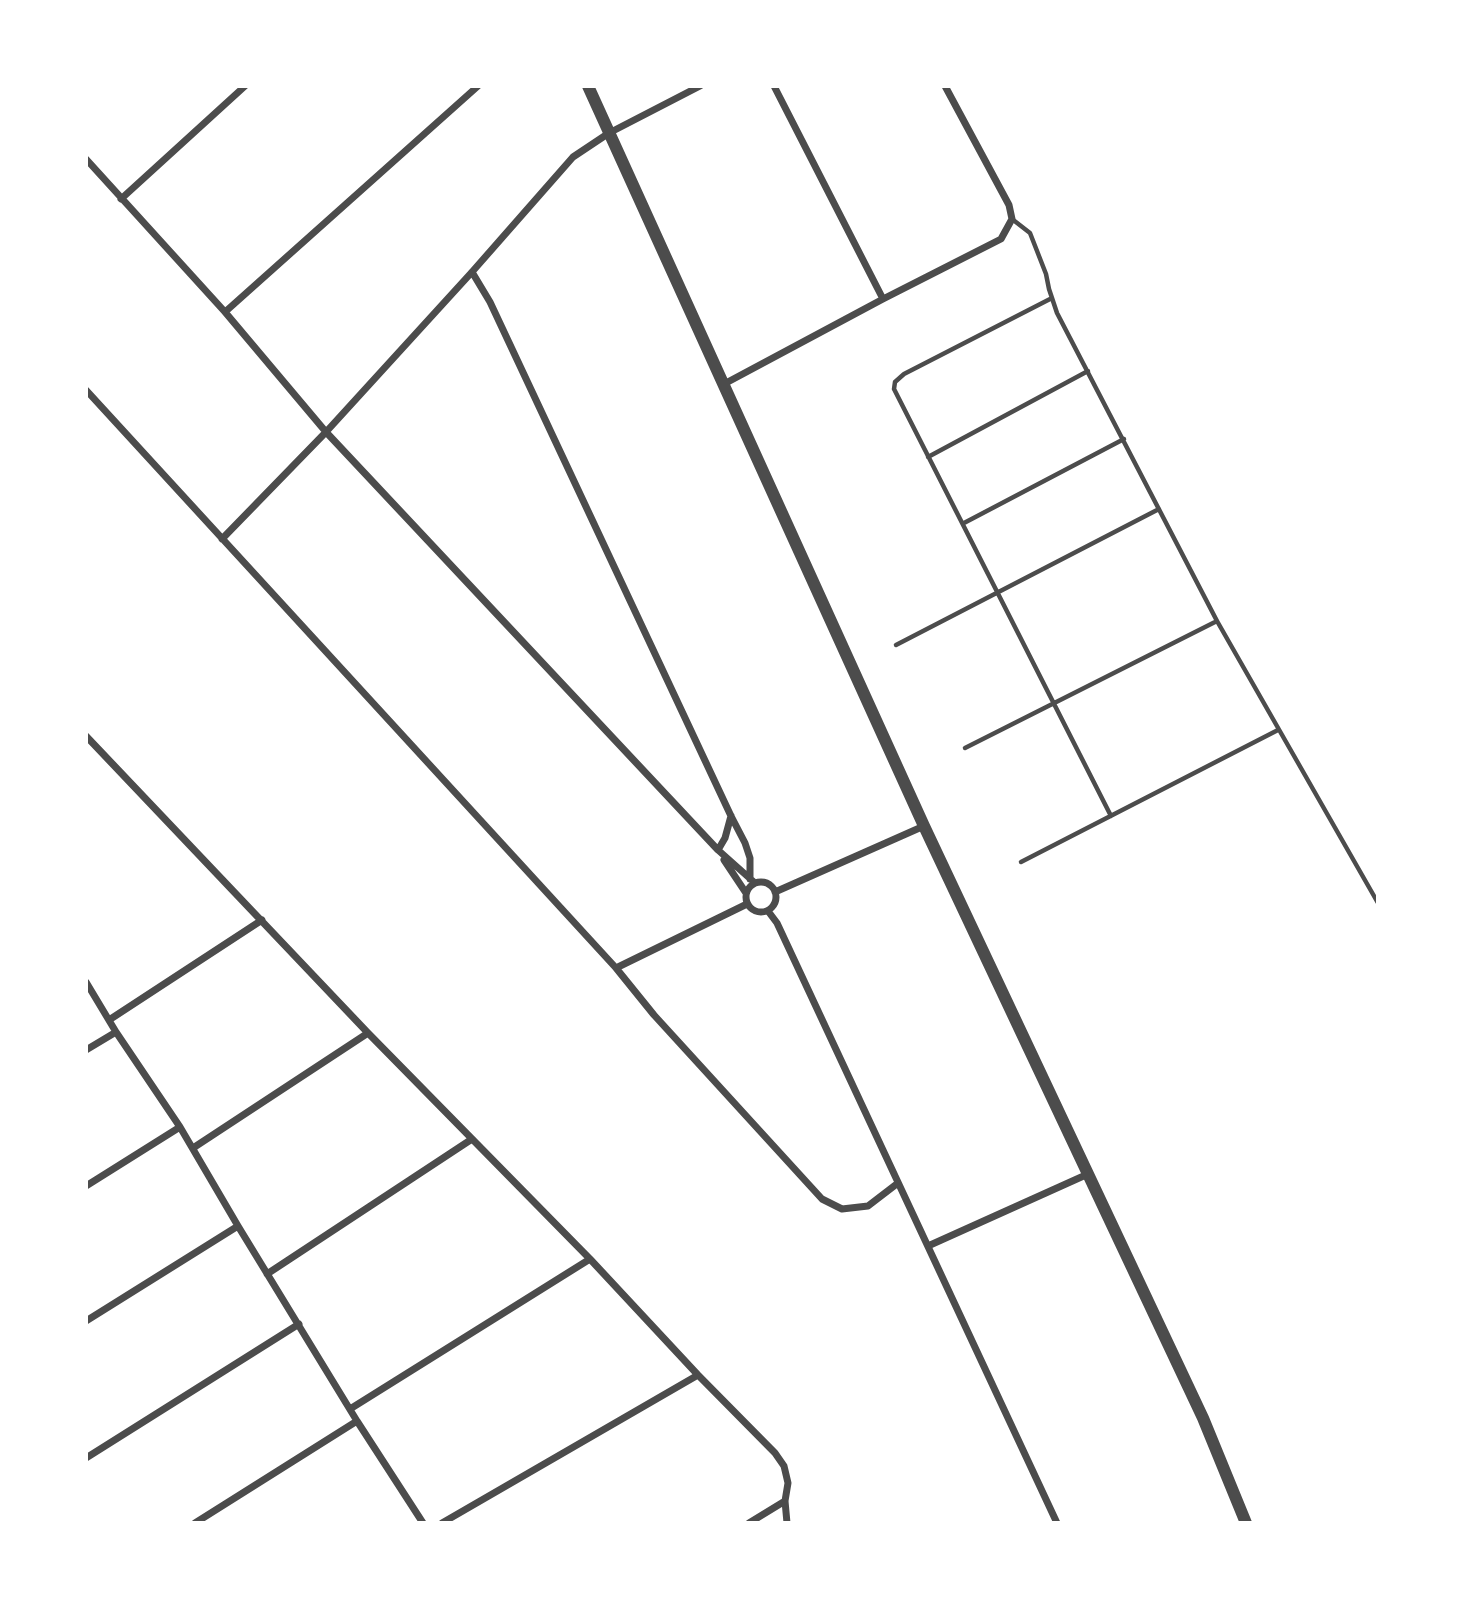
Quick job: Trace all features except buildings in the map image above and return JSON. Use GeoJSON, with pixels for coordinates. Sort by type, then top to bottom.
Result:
{"type":"FeatureCollection","features":[{"type":"Feature","properties":{"kind":"street"},"geometry":{"type":"LineString","coordinates":[[121,199],[245,86]]}},
{"type":"Feature","properties":{"kind":"street"},"geometry":{"type":"LineString","coordinates":[[225,312],[478,86]]}},
{"type":"Feature","properties":{"kind":"street"},"geometry":{"type":"LineString","coordinates":[[588,86],[924,826],[1203,1418],[1246,1523]]}},
{"type":"Feature","properties":{"kind":"street"},"geometry":{"type":"LineString","coordinates":[[222,539],[326,432],[573,157],[609,133],[700,86]]}},
{"type":"Feature","properties":{"kind":"street"},"geometry":{"type":"LineString","coordinates":[[774,86],[883,299]]}},
{"type":"Feature","properties":{"kind":"street"},"geometry":{"type":"LineString","coordinates":[[724,384],[1001,239],[1012,219],[1009,205],[945,86]]}},
{"type":"Feature","properties":{"kind":"street"},"geometry":{"type":"LineString","coordinates":[[86,159],[225,312],[326,432],[718,850],[753,881],[769,884],[776,896],[774,905],[768,911],[754,912],[747,904],[746,893],[718,850]]}},
{"type":"Feature","properties":{"kind":"street"},"geometry":{"type":"LineString","coordinates":[[472,272],[490,302],[745,843],[753,881],[746,893]]}},
{"type":"Feature","properties":{"kind":"street"},"geometry":{"type":"LineString","coordinates":[[86,390],[615,968],[654,1015],[822,1199],[842,1209],[868,1206],[898,1183]]}},
{"type":"Feature","properties":{"kind":"street"},"geometry":{"type":"LineString","coordinates":[[86,736],[368,1033],[590,1259],[775,1453],[784,1466],[788,1483],[785,1501],[787,1523]]}},
{"type":"Feature","properties":{"kind":"street"},"geometry":{"type":"LineString","coordinates":[[718,850],[725,838],[731,816]]}},
{"type":"Feature","properties":{"kind":"street"},"geometry":{"type":"LineString","coordinates":[[775,892],[924,826]]}},
{"type":"Feature","properties":{"kind":"street"},"geometry":{"type":"LineString","coordinates":[[615,968],[747,904]]}},
{"type":"Feature","properties":{"kind":"street"},"geometry":{"type":"LineString","coordinates":[[768,911],[782,935],[1057,1523]]}},
{"type":"Feature","properties":{"kind":"street"},"geometry":{"type":"LineString","coordinates":[[109,1020],[262,920]]}},
{"type":"Feature","properties":{"kind":"street"},"geometry":{"type":"LineString","coordinates":[[86,982],[180,1127],[357,1421],[423,1523]]}},
{"type":"Feature","properties":{"kind":"street"},"geometry":{"type":"LineString","coordinates":[[86,1050],[116,1032]]}},
{"type":"Feature","properties":{"kind":"street"},"geometry":{"type":"LineString","coordinates":[[193,1148],[368,1033]]}},
{"type":"Feature","properties":{"kind":"street"},"geometry":{"type":"LineString","coordinates":[[86,1186],[180,1127]]}},
{"type":"Feature","properties":{"kind":"street"},"geometry":{"type":"LineString","coordinates":[[267,1273],[472,1139]]}},
{"type":"Feature","properties":{"kind":"street"},"geometry":{"type":"LineString","coordinates":[[928,1246],[1088,1174]]}},
{"type":"Feature","properties":{"kind":"street"},"geometry":{"type":"LineString","coordinates":[[86,1321],[238,1226]]}},
{"type":"Feature","properties":{"kind":"street"},"geometry":{"type":"LineString","coordinates":[[350,1409],[590,1259]]}},
{"type":"Feature","properties":{"kind":"street"},"geometry":{"type":"LineString","coordinates":[[86,1458],[299,1324]]}},
{"type":"Feature","properties":{"kind":"street"},"geometry":{"type":"LineString","coordinates":[[442,1523],[698,1375]]}},
{"type":"Feature","properties":{"kind":"street"},"geometry":{"type":"LineString","coordinates":[[195,1523],[357,1421]]}},
{"type":"Feature","properties":{"kind":"street"},"geometry":{"type":"LineString","coordinates":[[749,1523],[785,1501]]}},
{"type":"Feature","properties":{"kind":"lane"},"geometry":{"type":"LineString","coordinates":[[1012,219],[1030,233],[1057,313],[1217,621],[1378,903]]}},
{"type":"Feature","properties":{"kind":"lane"},"geometry":{"type":"LineString","coordinates":[[1052,298],[904,374],[895,382],[894,389],[1111,816]]}},
{"type":"Feature","properties":{"kind":"lane"},"geometry":{"type":"LineString","coordinates":[[928,457],[1088,371]]}},
{"type":"Feature","properties":{"kind":"lane"},"geometry":{"type":"LineString","coordinates":[[964,523],[1124,439]]}},
{"type":"Feature","properties":{"kind":"lane"},"geometry":{"type":"LineString","coordinates":[[896,645],[1159,509]]}},
{"type":"Feature","properties":{"kind":"lane"},"geometry":{"type":"LineString","coordinates":[[965,748],[1217,621]]}},
{"type":"Feature","properties":{"kind":"lane"},"geometry":{"type":"LineString","coordinates":[[1021,862],[1279,730]]}}]}
